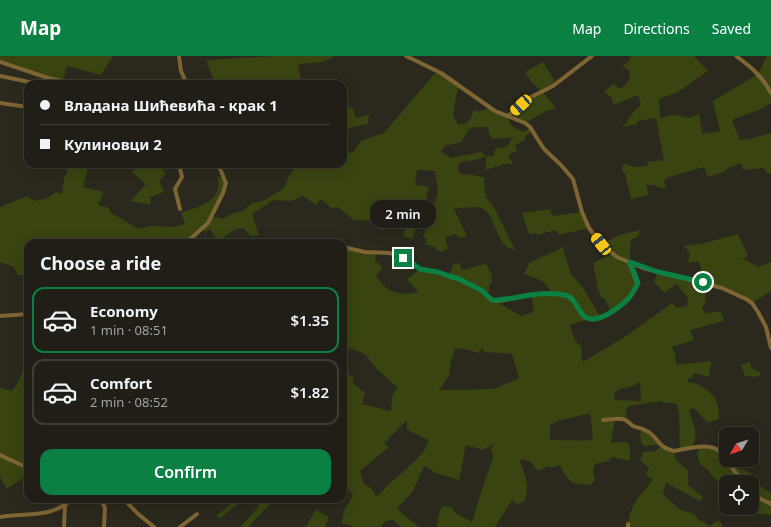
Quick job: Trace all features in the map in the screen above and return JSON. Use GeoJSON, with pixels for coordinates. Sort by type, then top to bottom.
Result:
{"type":"FeatureCollection","features":[{"type":"Feature","properties":{"kind":"street"},"geometry":{"type":"LineString","coordinates":[[179,56],[181,71],[185,80]]}},
{"type":"Feature","properties":{"kind":"street"},"geometry":{"type":"LineString","coordinates":[[406,56],[441,73],[495,111],[526,123],[544,149],[568,173],[575,185],[582,212],[589,228],[601,244],[617,257],[658,272],[722,288],[746,299],[752,303],[766,327],[771,348]]}},
{"type":"Feature","properties":{"kind":"street"},"geometry":{"type":"LineString","coordinates":[[508,116],[529,98],[553,86],[592,56]]}},
{"type":"Feature","properties":{"kind":"street"},"geometry":{"type":"LineString","coordinates":[[736,56],[764,80],[771,93]]}},
{"type":"Feature","properties":{"kind":"street"},"geometry":{"type":"LineString","coordinates":[[0,62],[57,80]]}},
{"type":"Feature","properties":{"kind":"street"},"geometry":{"type":"LineString","coordinates":[[0,76],[24,81]]}},
{"type":"Feature","properties":{"kind":"street"},"geometry":{"type":"LineString","coordinates":[[0,102],[24,106]]}},
{"type":"Feature","properties":{"kind":"street"},"geometry":{"type":"LineString","coordinates":[[180,209],[175,189],[182,177],[181,168]]}},
{"type":"Feature","properties":{"kind":"street"},"geometry":{"type":"LineString","coordinates":[[190,239],[208,223],[223,193],[226,182],[220,168]]}},
{"type":"Feature","properties":{"kind":"street"},"geometry":{"type":"LineString","coordinates":[[347,248],[365,252],[390,253],[408,260],[420,269],[438,272],[459,279],[481,290],[492,300],[505,300],[552,293],[566,295],[572,299],[584,315],[589,319],[601,318],[614,310],[627,299],[634,290],[638,283],[630,262]]}},
{"type":"Feature","properties":{"kind":"street"},"geometry":{"type":"LineString","coordinates":[[0,316],[24,314]]}},
{"type":"Feature","properties":{"kind":"street"},"geometry":{"type":"LineString","coordinates":[[603,420],[626,420],[632,426],[651,433],[657,442],[668,450],[674,451],[708,447],[716,449],[720,451],[722,456],[737,475]]}},
{"type":"Feature","properties":{"kind":"street"},"geometry":{"type":"LineString","coordinates":[[0,455],[24,466]]}},
{"type":"Feature","properties":{"kind":"street"},"geometry":{"type":"LineString","coordinates":[[759,498],[771,504]]}},
{"type":"Feature","properties":{"kind":"street"},"geometry":{"type":"LineString","coordinates":[[0,517],[43,514],[57,510],[68,503]]}},
{"type":"Feature","properties":{"kind":"street"},"geometry":{"type":"LineString","coordinates":[[103,503],[105,508],[104,527]]}},
{"type":"Feature","properties":{"kind":"street"},"geometry":{"type":"LineString","coordinates":[[128,503],[154,527]]}},
{"type":"Feature","properties":{"kind":"street"},"geometry":{"type":"LineString","coordinates":[[64,527],[65,506]]}},
{"type":"Feature","properties":{"kind":"street"},"geometry":{"type":"LineString","coordinates":[[180,527],[197,514]]}},
{"type":"Feature","properties":{"kind":"green space"},"geometry":{"type":"Polygon","coordinates":[[[0,56],[113,56],[101,75],[67,66],[63,80],[0,62],[0,56]]]}},
{"type":"Feature","properties":{"kind":"green space"},"geometry":{"type":"Polygon","coordinates":[[[274,56],[334,56],[323,62],[298,64],[301,80],[214,80],[206,60],[274,56]]]}},
{"type":"Feature","properties":{"kind":"green space"},"geometry":{"type":"Polygon","coordinates":[[[631,56],[694,56],[708,71],[678,92],[659,99],[660,118],[674,115],[689,118],[699,114],[702,134],[720,131],[713,101],[758,74],[767,56],[771,56],[771,103],[761,109],[732,120],[740,140],[771,133],[771,173],[768,174],[763,168],[743,170],[741,163],[708,177],[704,167],[669,177],[664,180],[666,189],[646,185],[649,195],[631,199],[625,174],[621,169],[624,164],[634,167],[647,166],[648,162],[664,160],[656,118],[637,121],[637,124],[622,127],[635,110],[641,105],[638,95],[613,105],[612,98],[604,92],[613,84],[621,89],[629,79],[630,71],[622,66],[629,61],[631,56]]]}},
{"type":"Feature","properties":{"kind":"green space"},"geometry":{"type":"Polygon","coordinates":[[[543,62],[556,83],[542,91],[532,83],[525,72],[543,62]]]}},
{"type":"Feature","properties":{"kind":"green space"},"geometry":{"type":"Polygon","coordinates":[[[437,71],[459,86],[453,116],[458,124],[465,124],[471,118],[473,111],[484,110],[489,107],[508,116],[542,91],[556,108],[546,111],[525,123],[508,117],[510,123],[516,128],[524,132],[530,127],[533,131],[525,136],[525,140],[515,145],[517,151],[508,155],[513,164],[504,164],[486,170],[486,156],[459,163],[458,169],[461,174],[485,178],[484,184],[486,197],[495,209],[515,250],[506,246],[500,238],[487,212],[476,207],[453,207],[467,236],[461,238],[455,234],[445,237],[448,249],[441,252],[434,247],[425,244],[427,239],[423,237],[438,192],[435,171],[417,170],[415,185],[429,187],[412,239],[403,236],[409,219],[408,211],[389,211],[378,221],[354,220],[338,207],[331,208],[321,199],[316,205],[303,196],[291,201],[273,200],[252,214],[259,235],[251,236],[243,228],[236,229],[221,239],[217,239],[210,229],[205,232],[202,229],[191,239],[24,239],[24,275],[18,276],[14,267],[0,262],[0,207],[27,196],[35,201],[47,198],[56,192],[62,194],[64,179],[68,168],[88,168],[83,187],[104,192],[98,205],[109,208],[110,212],[138,229],[151,226],[174,227],[185,224],[181,212],[203,205],[216,194],[218,189],[218,177],[225,178],[226,183],[212,216],[223,219],[233,213],[243,211],[252,203],[263,201],[284,188],[290,174],[295,168],[347,168],[347,154],[353,152],[361,141],[384,133],[437,71]],[[475,127],[469,129],[461,142],[445,146],[441,152],[452,158],[481,152],[486,156],[493,157],[496,148],[507,147],[512,138],[492,139],[489,134],[488,127],[475,127]]]}},
{"type":"Feature","properties":{"kind":"green space"},"geometry":{"type":"Polygon","coordinates":[[[352,107],[356,118],[369,114],[368,124],[347,129],[347,109],[352,107]]]}},
{"type":"Feature","properties":{"kind":"green space"},"geometry":{"type":"Polygon","coordinates":[[[137,168],[162,168],[166,174],[159,181],[164,192],[150,197],[151,205],[131,201],[146,184],[132,172],[137,168]]]}},
{"type":"Feature","properties":{"kind":"green space"},"geometry":{"type":"Polygon","coordinates":[[[550,209],[553,216],[582,212],[589,228],[559,235],[556,230],[537,235],[536,233],[529,234],[522,213],[550,209]]]}},
{"type":"Feature","properties":{"kind":"green space"},"geometry":{"type":"Polygon","coordinates":[[[640,230],[639,236],[631,240],[630,246],[631,262],[637,283],[627,299],[611,312],[605,299],[601,297],[593,263],[612,253],[601,244],[619,235],[640,230]]]}},
{"type":"Feature","properties":{"kind":"green space"},"geometry":{"type":"Polygon","coordinates":[[[738,234],[748,256],[742,258],[758,267],[771,262],[771,291],[752,303],[712,285],[706,290],[705,304],[702,307],[705,314],[721,312],[724,321],[690,330],[694,340],[672,347],[675,354],[676,365],[711,361],[709,377],[694,373],[692,378],[688,379],[688,382],[702,386],[711,393],[717,402],[719,419],[708,423],[694,408],[689,410],[694,425],[695,434],[694,443],[691,448],[680,450],[679,412],[676,403],[664,403],[661,401],[628,406],[626,411],[626,420],[615,419],[611,443],[628,442],[630,449],[630,461],[611,457],[609,461],[595,464],[593,471],[595,480],[590,485],[577,484],[568,479],[560,465],[552,468],[548,466],[538,471],[530,461],[525,459],[520,460],[527,485],[524,502],[517,504],[512,500],[495,527],[437,527],[438,517],[442,506],[452,507],[454,512],[472,522],[492,462],[493,457],[491,449],[494,444],[483,450],[466,445],[459,480],[436,473],[424,466],[413,491],[397,509],[419,527],[401,527],[393,520],[389,520],[381,527],[354,527],[342,523],[344,511],[353,495],[347,487],[347,373],[353,378],[353,383],[365,393],[362,404],[391,411],[392,396],[398,388],[376,368],[365,354],[347,347],[347,248],[376,252],[375,261],[383,267],[376,276],[380,282],[389,290],[404,294],[418,292],[407,279],[420,269],[449,276],[453,264],[460,263],[462,270],[486,264],[492,275],[491,278],[493,281],[490,283],[488,296],[492,300],[491,302],[493,300],[521,316],[531,313],[534,309],[531,294],[552,293],[544,283],[524,274],[530,262],[556,251],[563,246],[571,274],[583,288],[601,318],[589,319],[570,325],[575,341],[581,346],[583,362],[626,336],[672,303],[677,308],[687,306],[688,298],[676,284],[665,293],[654,282],[658,272],[703,282],[701,268],[698,261],[688,263],[690,253],[684,246],[704,243],[738,234]],[[455,348],[449,375],[439,390],[493,389],[519,378],[512,354],[485,352],[481,348],[480,353],[455,348]],[[639,381],[634,386],[619,389],[614,394],[615,400],[641,401],[639,381]],[[590,413],[558,421],[550,425],[550,440],[593,440],[590,413]],[[407,420],[384,443],[389,447],[360,471],[364,484],[371,488],[376,496],[416,460],[424,451],[429,440],[407,430],[407,420]]]}},
{"type":"Feature","properties":{"kind":"green space"},"geometry":{"type":"Polygon","coordinates":[[[750,362],[751,368],[762,375],[754,377],[745,376],[741,365],[750,362]]]}},
{"type":"Feature","properties":{"kind":"green space"},"geometry":{"type":"Polygon","coordinates":[[[24,366],[24,475],[20,480],[7,489],[0,477],[0,388],[12,391],[22,373],[24,366]]]}},
{"type":"Feature","properties":{"kind":"green space"},"geometry":{"type":"Polygon","coordinates":[[[642,429],[657,442],[674,451],[676,460],[688,470],[688,485],[703,497],[700,501],[666,483],[663,494],[679,509],[694,514],[698,519],[710,526],[716,521],[721,522],[723,527],[628,527],[630,513],[636,501],[653,480],[646,475],[649,468],[640,460],[643,452],[656,451],[661,445],[643,446],[640,438],[642,429]]]}},
{"type":"Feature","properties":{"kind":"green space"},"geometry":{"type":"Polygon","coordinates":[[[700,447],[716,449],[719,452],[719,467],[734,467],[745,470],[753,475],[719,475],[719,483],[709,471],[700,464],[697,454],[700,447]]]}},
{"type":"Feature","properties":{"kind":"green space"},"geometry":{"type":"Polygon","coordinates":[[[759,485],[771,493],[771,515],[759,514],[759,485]]]}},
{"type":"Feature","properties":{"kind":"green space"},"geometry":{"type":"Polygon","coordinates":[[[232,503],[238,503],[221,518],[216,516],[232,503]]]}},
{"type":"Feature","properties":{"kind":"green space"},"geometry":{"type":"Polygon","coordinates":[[[259,503],[271,503],[248,527],[240,527],[255,511],[259,503]]]}},
{"type":"Feature","properties":{"kind":"green space"},"geometry":{"type":"Polygon","coordinates":[[[316,509],[329,517],[325,527],[306,527],[316,509]]]}},
{"type":"Feature","properties":{"kind":"route"},"geometry":{"type":"LineString","coordinates":[[403,258],[420,269],[443,273],[459,279],[481,290],[492,300],[512,299],[527,295],[552,293],[566,295],[572,299],[584,315],[589,319],[601,318],[614,310],[627,299],[634,290],[638,283],[634,277],[630,262],[643,268],[703,282]]}}]}
